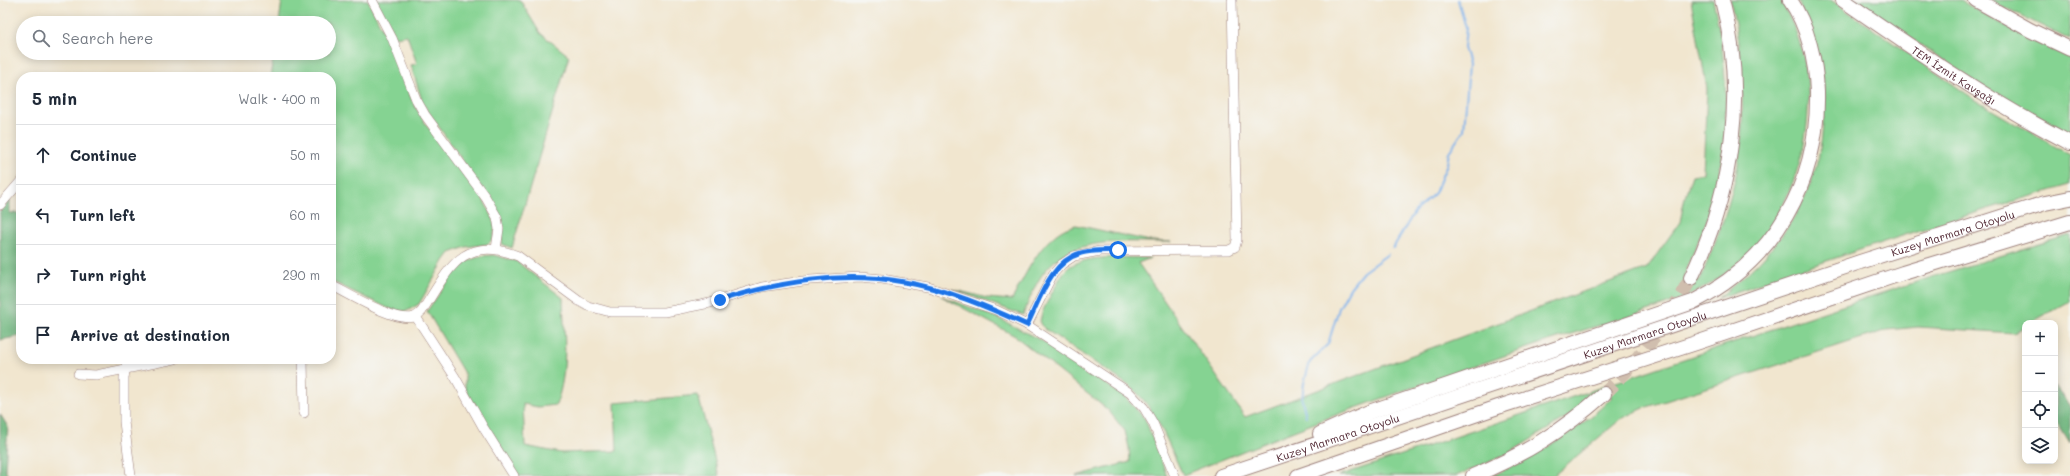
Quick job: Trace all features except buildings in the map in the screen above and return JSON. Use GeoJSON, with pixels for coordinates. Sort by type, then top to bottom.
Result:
{"type":"FeatureCollection","features":[{"type":"Feature","properties":{"kind":"highway"},"geometry":{"type":"LineString","coordinates":[[1692,278],[1716,220],[1724,187],[1734,116],[1733,67],[1722,0]]}},
{"type":"Feature","properties":{"kind":"highway"},"geometry":{"type":"LineString","coordinates":[[1253,465],[1369,412],[1693,302],[1716,290],[1744,268],[1760,253],[1780,226],[1801,186],[1816,130],[1815,68],[1804,29],[1790,0]]}},
{"type":"Feature","properties":{"kind":"highway","name":"TEM İzmit Kavşağı"},"geometry":{"type":"LineString","coordinates":[[1843,0],[1977,92],[2020,117],[2070,143]]}},
{"type":"Feature","properties":{"kind":"highway"},"geometry":{"type":"LineString","coordinates":[[1976,0],[2024,27],[2070,48]]}},
{"type":"Feature","properties":{"kind":"highway","name":"Kuzey Marmara Otoyolu"},"geometry":{"type":"LineString","coordinates":[[1221,476],[1860,262],[2020,211],[2070,198]]}},
{"type":"Feature","properties":{"kind":"highway","name":"Kuzey Marmara Otoyolu"},"geometry":{"type":"LineString","coordinates":[[1298,476],[1498,407],[1706,340],[1903,273],[2070,222]]}},
{"type":"Feature","properties":{"kind":"highway"},"geometry":{"type":"LineString","coordinates":[[1473,476],[1538,445],[1581,415],[1604,394]]}},
{"type":"Feature","properties":{"kind":"street"},"geometry":{"type":"LineString","coordinates":[[372,0],[392,38],[416,99],[427,119],[486,198],[498,217],[499,229],[496,249]]}},
{"type":"Feature","properties":{"kind":"street"},"geometry":{"type":"LineString","coordinates":[[1027,325],[1053,274],[1062,264],[1074,256],[1100,251],[1229,250],[1235,246],[1237,240],[1232,0]]}},
{"type":"Feature","properties":{"kind":"street"},"geometry":{"type":"LineString","coordinates":[[0,205],[16,187]]}},
{"type":"Feature","properties":{"kind":"street"},"geometry":{"type":"LineString","coordinates":[[336,288],[388,314],[401,317],[416,317],[422,311],[455,262],[470,252],[496,249],[518,256],[578,301],[588,306],[610,312],[665,312],[686,309],[781,284],[810,280],[860,278],[905,282],[928,287],[996,310],[1027,325],[1130,393],[1144,408],[1153,423],[1175,476]]}},
{"type":"Feature","properties":{"kind":"street"},"geometry":{"type":"LineString","coordinates":[[416,317],[455,377],[514,476]]}},
{"type":"Feature","properties":{"kind":"street"},"geometry":{"type":"LineString","coordinates":[[126,364],[124,422],[131,476]]}},
{"type":"Feature","properties":{"kind":"street"},"geometry":{"type":"LineString","coordinates":[[78,374],[96,375],[150,364]]}},
{"type":"Feature","properties":{"kind":"street"},"geometry":{"type":"LineString","coordinates":[[303,364],[304,413]]}},
{"type":"Feature","properties":{"kind":"green space"},"geometry":{"type":"Polygon","coordinates":[[[282,0],[368,0],[395,55],[413,103],[427,126],[483,199],[493,218],[495,229],[493,239],[488,244],[466,247],[450,253],[419,304],[407,311],[394,311],[336,283],[336,72],[271,72],[273,60],[336,60],[336,16],[280,16],[282,0]]]}},
{"type":"Feature","properties":{"kind":"green space"},"geometry":{"type":"Polygon","coordinates":[[[375,0],[520,0],[540,33],[569,56],[512,248],[502,244],[502,220],[498,212],[423,104],[411,65],[417,64],[407,35],[395,37],[375,0]]]}},
{"type":"Feature","properties":{"kind":"green space"},"geometry":{"type":"Polygon","coordinates":[[[1691,0],[1713,0],[1723,53],[1726,107],[1721,161],[1716,188],[1709,214],[1683,279],[1700,280],[1728,205],[1733,189],[1739,158],[1742,118],[1742,78],[1730,0],[1780,0],[1794,28],[1803,57],[1808,87],[1808,117],[1803,147],[1795,176],[1783,204],[1768,231],[1750,252],[1721,277],[1694,293],[1635,315],[1542,343],[1316,422],[1183,475],[1161,428],[1148,406],[1140,396],[1131,387],[1045,329],[1040,324],[1042,312],[1046,304],[1061,276],[1069,267],[1086,260],[1097,258],[1151,258],[1138,263],[1245,417],[1647,268],[1680,222],[1685,197],[1692,175],[1703,173],[1707,89],[1691,0]]]}},
{"type":"Feature","properties":{"kind":"green space"},"geometry":{"type":"Polygon","coordinates":[[[1798,0],[1831,0],[1980,103],[2070,155],[2070,185],[1849,253],[1718,298],[1759,262],[1776,243],[1791,223],[1803,201],[1813,177],[1819,152],[1823,124],[1824,85],[1820,63],[1798,0]]]}},
{"type":"Feature","properties":{"kind":"green space"},"geometry":{"type":"Polygon","coordinates":[[[1854,0],[1961,0],[1990,18],[2070,57],[2070,137],[1986,89],[1854,0]]]}},
{"type":"Feature","properties":{"kind":"green space"},"geometry":{"type":"Polygon","coordinates":[[[1990,0],[2070,0],[2070,40],[1990,0]]]}},
{"type":"Feature","properties":{"kind":"green space"},"geometry":{"type":"Polygon","coordinates":[[[10,200],[10,213],[16,213],[16,337],[0,340],[0,211],[10,200]]]}},
{"type":"Feature","properties":{"kind":"green space"},"geometry":{"type":"Polygon","coordinates":[[[1076,225],[1150,241],[1171,242],[1103,243],[1071,251],[1057,259],[1041,276],[1023,315],[952,289],[987,298],[1012,300],[1037,255],[1045,245],[1054,236],[1065,229],[1076,225]]]}},
{"type":"Feature","properties":{"kind":"green space"},"geometry":{"type":"Polygon","coordinates":[[[2070,235],[2070,301],[2035,320],[2022,320],[2022,328],[2014,333],[1918,327],[1887,330],[1644,408],[1621,419],[1553,476],[1492,476],[1556,442],[1586,421],[1612,397],[1604,394],[1506,455],[1456,476],[1338,476],[1794,322],[2070,235]]]}},
{"type":"Feature","properties":{"kind":"green space"},"geometry":{"type":"Polygon","coordinates":[[[493,255],[516,261],[563,298],[565,352],[563,379],[560,392],[556,405],[538,407],[523,404],[525,446],[561,453],[617,451],[615,403],[698,395],[719,476],[519,476],[465,389],[465,375],[427,311],[460,264],[481,256],[493,255]]]}},
{"type":"Feature","properties":{"kind":"green space"},"geometry":{"type":"Polygon","coordinates":[[[941,296],[1000,319],[1044,342],[1125,397],[1145,419],[1167,476],[1076,476],[1130,462],[1129,448],[1125,431],[1108,410],[1015,336],[941,296]]]}},
{"type":"Feature","properties":{"kind":"green space"},"geometry":{"type":"Polygon","coordinates":[[[2058,391],[2070,406],[2070,444],[2058,424],[2058,391]]]}},
{"type":"Feature","properties":{"kind":"green space"},"geometry":{"type":"Polygon","coordinates":[[[0,414],[8,427],[5,469],[8,476],[0,476],[0,414]]]}},
{"type":"Feature","properties":{"kind":"waterway"},"geometry":{"type":"LineString","coordinates":[[1393,248],[1415,211],[1435,193],[1447,164],[1449,152],[1464,130],[1469,64],[1464,47],[1466,28],[1458,0]]}},
{"type":"Feature","properties":{"kind":"waterway"},"geometry":{"type":"LineString","coordinates":[[1306,416],[1302,400],[1304,383],[1310,362],[1328,344],[1339,308],[1350,288],[1363,272],[1388,254]]}},
{"type":"Feature","properties":{"kind":"tunnel"},"geometry":{"type":"LineString","coordinates":[[1604,394],[1641,354],[1672,310],[1691,278]]}},
{"type":"Feature","properties":{"kind":"route"},"geometry":{"type":"LineString","coordinates":[[720,300],[762,288],[810,280],[834,278],[882,279],[928,287],[996,310],[1027,325],[1053,274],[1068,259],[1081,253],[1118,250]]}}]}
